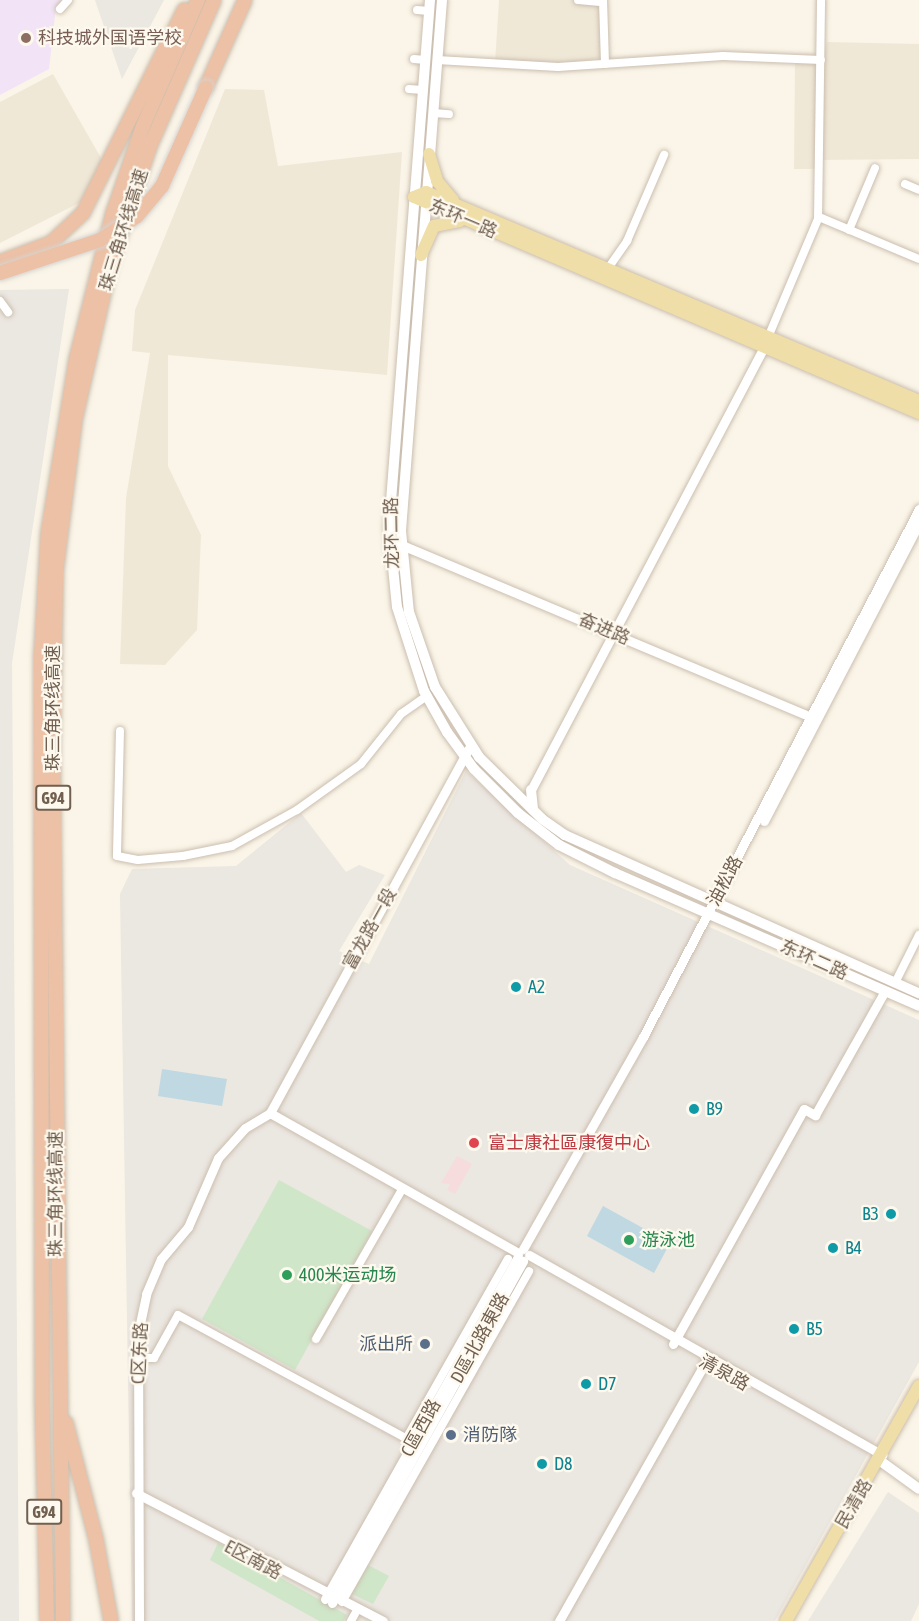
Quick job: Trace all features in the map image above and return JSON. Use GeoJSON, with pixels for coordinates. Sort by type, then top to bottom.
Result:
{"type":"FeatureCollection","features":[{"type":"Feature","properties":{"kind":"highway"},"geometry":{"type":"LineString","coordinates":[[0,262],[51,243],[84,213],[189,0]]}},
{"type":"Feature","properties":{"kind":"highway","name":"珠三角环线高速"},"geometry":{"type":"LineString","coordinates":[[47,1621],[42,1403],[41,657],[51,500],[76,360],[114,213],[143,126],[198,0]]}},
{"type":"Feature","properties":{"kind":"highway","name":"珠三角环线高速"},"geometry":{"type":"LineString","coordinates":[[63,1621],[53,749],[59,537],[75,420],[111,262],[150,146],[214,0]]}},
{"type":"Feature","properties":{"kind":"highway"},"geometry":{"type":"LineString","coordinates":[[0,273],[100,240],[137,216],[162,186],[245,0]]}},
{"type":"Feature","properties":{"kind":"highway"},"geometry":{"type":"LineString","coordinates":[[59,1385],[96,1539],[111,1621]]}},
{"type":"Feature","properties":{"kind":"highway"},"geometry":{"type":"LineString","coordinates":[[38,1621],[42,1403]]}},
{"type":"Feature","properties":{"kind":"highway"},"geometry":{"type":"LineString","coordinates":[[63,1493],[69,1621]]}},
{"type":"Feature","properties":{"kind":"main road","name":"龙环二路"},"geometry":{"type":"LineString","coordinates":[[442,0],[401,543],[409,612],[424,662],[470,746],[516,795],[533,810],[591,849],[714,909]]}},
{"type":"Feature","properties":{"kind":"main road","name":"龙环二路"},"geometry":{"type":"LineString","coordinates":[[425,7],[419,60],[423,90],[389,543],[400,623],[426,696],[464,757],[503,799],[559,845],[714,909]]}},
{"type":"Feature","properties":{"kind":"main road"},"geometry":{"type":"LineString","coordinates":[[429,154],[437,182],[462,206]]}},
{"type":"Feature","properties":{"kind":"main road","name":"东环一路"},"geometry":{"type":"LineString","coordinates":[[414,197],[426,197],[462,206],[609,267],[919,413]]}},
{"type":"Feature","properties":{"kind":"main road","name":"东环一路"},"geometry":{"type":"LineString","coordinates":[[426,197],[474,224],[919,401]]}},
{"type":"Feature","properties":{"kind":"main road"},"geometry":{"type":"LineString","coordinates":[[422,255],[428,235],[438,223],[474,224]]}},
{"type":"Feature","properties":{"kind":"main road"},"geometry":{"type":"LineString","coordinates":[[516,795],[531,790],[533,810]]}},
{"type":"Feature","properties":{"kind":"main road","name":"东环二路"},"geometry":{"type":"LineString","coordinates":[[714,909],[919,993]]}},
{"type":"Feature","properties":{"kind":"main road","name":"东环二路"},"geometry":{"type":"LineString","coordinates":[[714,909],[919,1006]]}},
{"type":"Feature","properties":{"kind":"main road","name":"民清路"},"geometry":{"type":"LineString","coordinates":[[795,1621],[883,1460],[919,1386]]}},
{"type":"Feature","properties":{"kind":"main road","name":"民清路"},"geometry":{"type":"LineString","coordinates":[[786,1621],[919,1401]]}},
{"type":"Feature","properties":{"kind":"main road","name":"清泉路"},"geometry":{"type":"LineString","coordinates":[[883,1460],[919,1481]]}},
{"type":"Feature","properties":{"kind":"main road","name":"清泉路"},"geometry":{"type":"LineString","coordinates":[[883,1460],[919,1489]]}},
{"type":"Feature","properties":{"kind":"street"},"geometry":{"type":"LineString","coordinates":[[60,9],[68,0]]}},
{"type":"Feature","properties":{"kind":"street"},"geometry":{"type":"LineString","coordinates":[[578,0],[603,1],[605,64]]}},
{"type":"Feature","properties":{"kind":"street"},"geometry":{"type":"LineString","coordinates":[[531,790],[767,340],[819,217],[821,0]]}},
{"type":"Feature","properties":{"kind":"street"},"geometry":{"type":"LineString","coordinates":[[437,60],[558,67],[723,56],[820,60]]}},
{"type":"Feature","properties":{"kind":"street"},"geometry":{"type":"LineString","coordinates":[[409,89],[423,90]]}},
{"type":"Feature","properties":{"kind":"street"},"geometry":{"type":"LineString","coordinates":[[433,112],[449,114]]}},
{"type":"Feature","properties":{"kind":"street"},"geometry":{"type":"LineString","coordinates":[[609,267],[627,241],[664,155]]}},
{"type":"Feature","properties":{"kind":"street"},"geometry":{"type":"LineString","coordinates":[[849,230],[875,168]]}},
{"type":"Feature","properties":{"kind":"street"},"geometry":{"type":"LineString","coordinates":[[905,184],[919,190]]}},
{"type":"Feature","properties":{"kind":"street"},"geometry":{"type":"LineString","coordinates":[[819,217],[919,259]]}},
{"type":"Feature","properties":{"kind":"street"},"geometry":{"type":"LineString","coordinates":[[0,301],[8,312]]}},
{"type":"Feature","properties":{"kind":"street","name":"油松路"},"geometry":{"type":"LineString","coordinates":[[815,718],[919,509]]}},
{"type":"Feature","properties":{"kind":"street","name":"油松路"},"geometry":{"type":"LineString","coordinates":[[524,1255],[714,909],[919,524]]}},
{"type":"Feature","properties":{"kind":"street","name":"奋进路"},"geometry":{"type":"LineString","coordinates":[[389,543],[401,543],[815,718]]}},
{"type":"Feature","properties":{"kind":"street"},"geometry":{"type":"LineString","coordinates":[[120,731],[117,856],[128,860],[183,856],[232,846],[297,810],[361,764],[401,714],[426,696]]}},
{"type":"Feature","properties":{"kind":"street","name":"富龙路一段"},"geometry":{"type":"LineString","coordinates":[[270,1113],[470,746]]}},
{"type":"Feature","properties":{"kind":"street"},"geometry":{"type":"LineString","coordinates":[[895,983],[919,935]]}},
{"type":"Feature","properties":{"kind":"street"},"geometry":{"type":"LineString","coordinates":[[674,1341],[804,1109],[815,1115],[885,991]]}},
{"type":"Feature","properties":{"kind":"street","name":"清泉路"},"geometry":{"type":"LineString","coordinates":[[270,1113],[883,1460]]}},
{"type":"Feature","properties":{"kind":"street","name":"C区东路"},"geometry":{"type":"LineString","coordinates":[[139,1621],[136,1495],[138,1333],[146,1294],[161,1259],[188,1227],[218,1158],[245,1128],[270,1113]]}},
{"type":"Feature","properties":{"kind":"street"},"geometry":{"type":"LineString","coordinates":[[316,1339],[403,1188]]}},
{"type":"Feature","properties":{"kind":"street","name":"C區西路"},"geometry":{"type":"LineString","coordinates":[[332,1599],[410,1441],[524,1255]]}},
{"type":"Feature","properties":{"kind":"street","name":"D區北路東路"},"geometry":{"type":"LineString","coordinates":[[332,1599],[524,1255]]}},
{"type":"Feature","properties":{"kind":"street"},"geometry":{"type":"LineString","coordinates":[[508,1259],[491,1289],[410,1441],[450,1361],[508,1259]]}},
{"type":"Feature","properties":{"kind":"street"},"geometry":{"type":"LineString","coordinates":[[332,1599],[453,1403],[529,1271]]}},
{"type":"Feature","properties":{"kind":"street"},"geometry":{"type":"LineString","coordinates":[[138,1358],[154,1358],[178,1315],[410,1441]]}},
{"type":"Feature","properties":{"kind":"street"},"geometry":{"type":"LineString","coordinates":[[559,1621],[707,1360]]}},
{"type":"Feature","properties":{"kind":"street"},"geometry":{"type":"LineString","coordinates":[[136,1495],[332,1599],[354,1615],[370,1621]]}},
{"type":"Feature","properties":{"kind":"street"},"geometry":{"type":"LineString","coordinates":[[354,1615],[383,1621]]}},
{"type":"Feature","properties":{"kind":"shaded area","name":"科技城外国语学校"},"geometry":{"type":"Polygon","coordinates":[[[0,0],[62,0],[56,7],[49,69],[0,95],[0,0]]]}},
{"type":"Feature","properties":{"kind":"shaded area"},"geometry":{"type":"Polygon","coordinates":[[[95,0],[164,0],[122,79],[95,0]]]}},
{"type":"Feature","properties":{"kind":"shaded area"},"geometry":{"type":"Polygon","coordinates":[[[499,0],[601,0],[601,58],[565,64],[495,63],[499,0]]]}},
{"type":"Feature","properties":{"kind":"shaded area"},"geometry":{"type":"Polygon","coordinates":[[[827,42],[919,44],[919,159],[823,160],[822,169],[794,169],[795,61],[822,62],[827,42]]]}},
{"type":"Feature","properties":{"kind":"shaded area"},"geometry":{"type":"Polygon","coordinates":[[[53,74],[105,165],[87,199],[0,243],[0,102],[53,74]]]}},
{"type":"Feature","properties":{"kind":"shaded area"},"geometry":{"type":"Polygon","coordinates":[[[225,89],[264,90],[278,166],[402,152],[387,375],[168,355],[168,466],[201,535],[197,630],[165,665],[120,664],[126,498],[150,353],[132,351],[135,310],[225,89]]]}},
{"type":"Feature","properties":{"kind":"shaded area"},"geometry":{"type":"Polygon","coordinates":[[[69,289],[12,663],[19,1621],[0,1621],[0,290],[69,289]]]}},
{"type":"Feature","properties":{"kind":"shaded area"},"geometry":{"type":"Polygon","coordinates":[[[466,771],[570,865],[919,1020],[919,1362],[775,1621],[132,1621],[120,894],[132,869],[236,866],[301,813],[346,872],[359,865],[385,875],[339,951],[369,964],[466,771]]]}},
{"type":"Feature","properties":{"kind":"shaded area","name":"富士康社區康復中心"},"geometry":{"type":"Polygon","coordinates":[[[457,1156],[472,1164],[455,1194],[447,1190],[450,1184],[441,1183],[457,1156]]]}},
{"type":"Feature","properties":{"kind":"shaded area"},"geometry":{"type":"Polygon","coordinates":[[[888,1492],[919,1513],[919,1604],[911,1621],[808,1621],[888,1492]]]}},
{"type":"Feature","properties":{"kind":"green space"},"geometry":{"type":"Polygon","coordinates":[[[418,217],[420,217],[396,530],[394,517],[418,217]]]}},
{"type":"Feature","properties":{"kind":"green space","name":"400米运动场"},"geometry":{"type":"Polygon","coordinates":[[[279,1180],[372,1231],[295,1370],[202,1319],[279,1180]]]}},
{"type":"Feature","properties":{"kind":"green space"},"geometry":{"type":"Polygon","coordinates":[[[218,1543],[347,1615],[344,1621],[319,1621],[210,1560],[218,1543]]]}},
{"type":"Feature","properties":{"kind":"green space"},"geometry":{"type":"Polygon","coordinates":[[[368,1565],[389,1576],[373,1604],[352,1594],[368,1565]]]}},
{"type":"Feature","properties":{"kind":"water"},"geometry":{"type":"Polygon","coordinates":[[[162,1069],[227,1079],[222,1106],[158,1096],[162,1069]]]}},
{"type":"Feature","properties":{"kind":"water","name":"游泳池"},"geometry":{"type":"Polygon","coordinates":[[[603,1206],[670,1243],[654,1273],[587,1236],[603,1206]]]}},
{"type":"Feature","properties":{"kind":"place","name":"科技城外国语学校"},"geometry":{"type":"Point","coordinates":[26,38]}},
{"type":"Feature","properties":{"kind":"place","name":"A2"},"geometry":{"type":"Point","coordinates":[516,987]}},
{"type":"Feature","properties":{"kind":"place","name":"B9"},"geometry":{"type":"Point","coordinates":[694,1109]}},
{"type":"Feature","properties":{"kind":"place","name":"富士康社區康復中心"},"geometry":{"type":"Point","coordinates":[474,1143]}},
{"type":"Feature","properties":{"kind":"place","name":"B3"},"geometry":{"type":"Point","coordinates":[891,1214]}},
{"type":"Feature","properties":{"kind":"place","name":"游泳池"},"geometry":{"type":"Point","coordinates":[629,1240]}},
{"type":"Feature","properties":{"kind":"place","name":"B4"},"geometry":{"type":"Point","coordinates":[833,1248]}},
{"type":"Feature","properties":{"kind":"place","name":"400米运动场"},"geometry":{"type":"Point","coordinates":[287,1275]}},
{"type":"Feature","properties":{"kind":"place","name":"B5"},"geometry":{"type":"Point","coordinates":[794,1329]}},
{"type":"Feature","properties":{"kind":"place","name":"派出所"},"geometry":{"type":"Point","coordinates":[425,1344]}},
{"type":"Feature","properties":{"kind":"place","name":"D7"},"geometry":{"type":"Point","coordinates":[586,1384]}},
{"type":"Feature","properties":{"kind":"place","name":"消防隊"},"geometry":{"type":"Point","coordinates":[451,1435]}},
{"type":"Feature","properties":{"kind":"place","name":"D8"},"geometry":{"type":"Point","coordinates":[542,1464]}}]}
